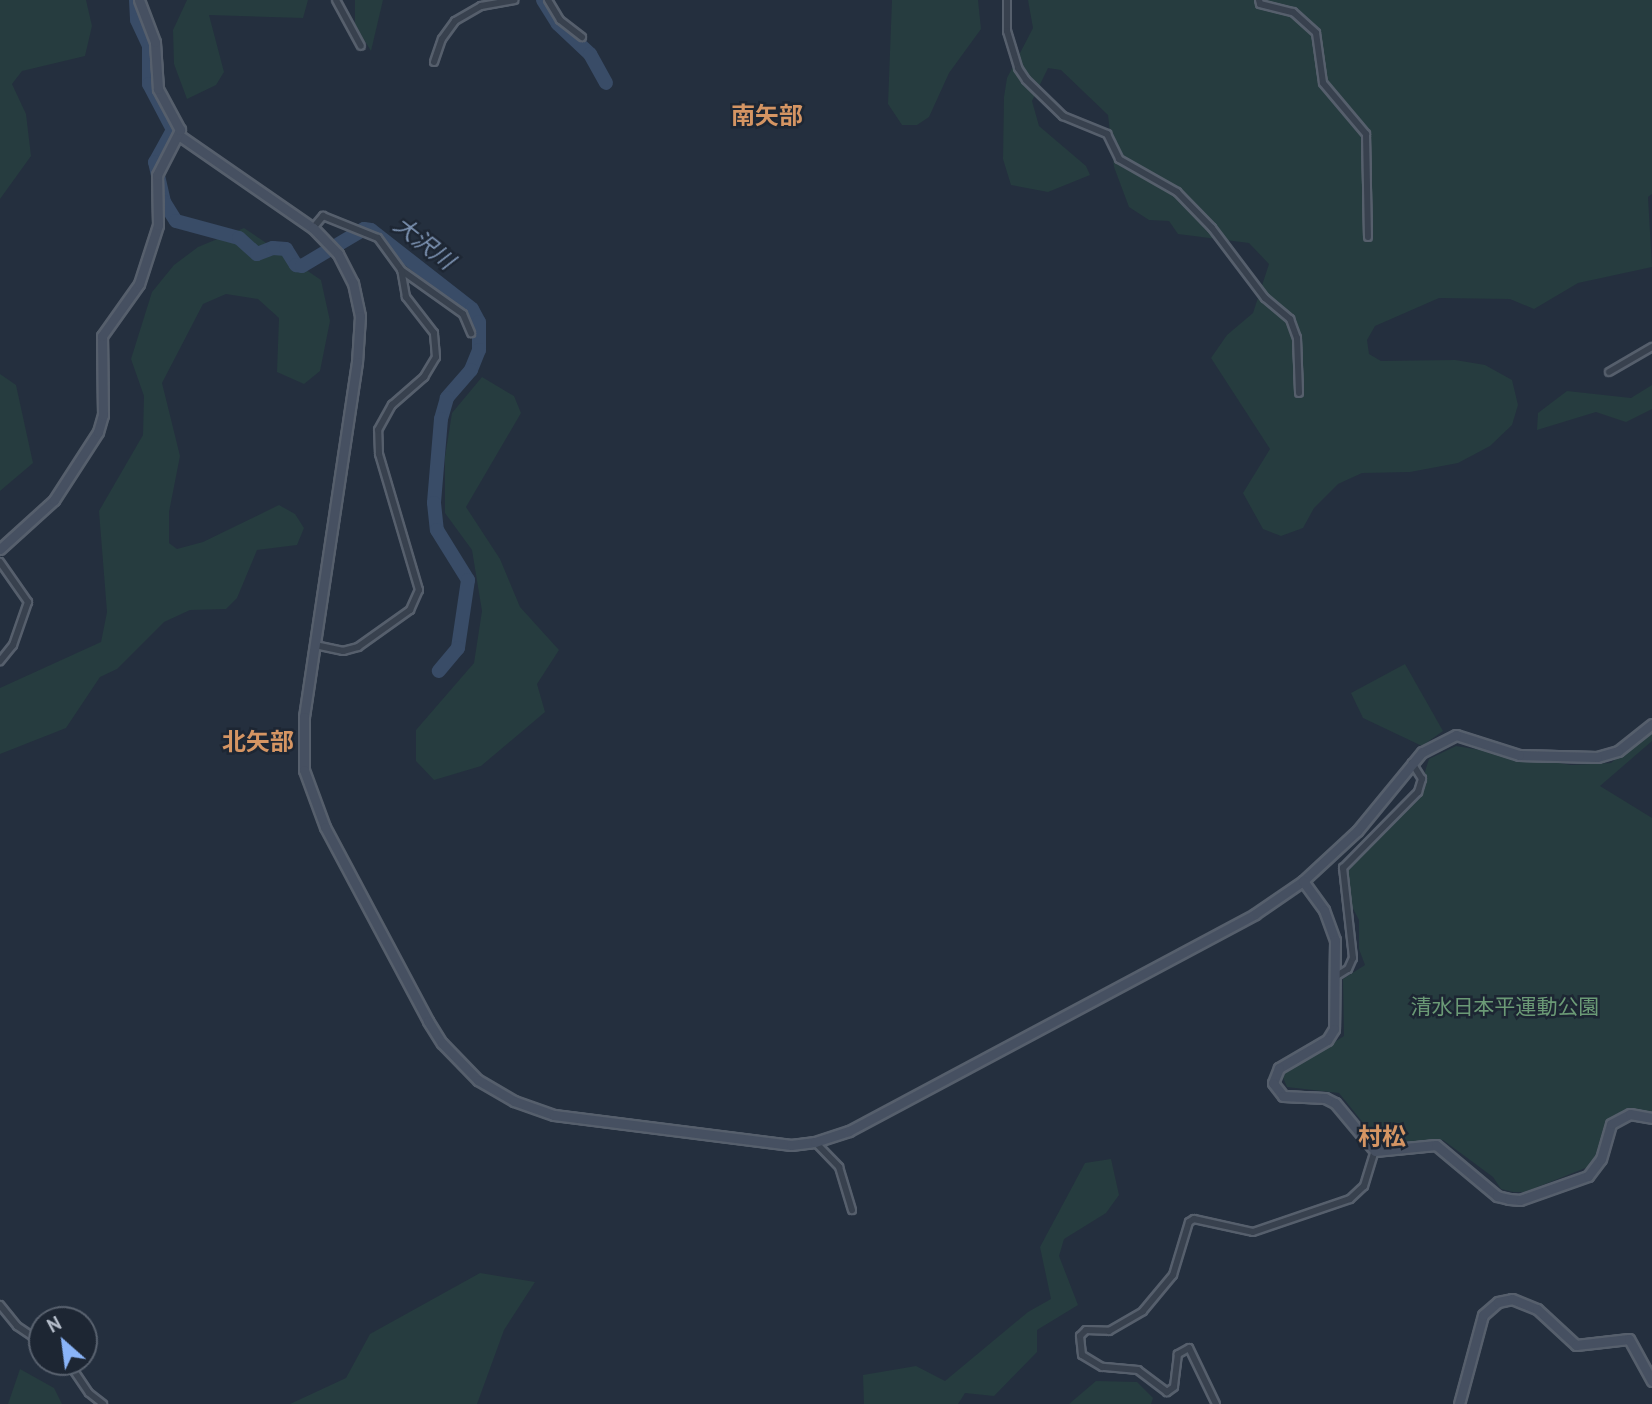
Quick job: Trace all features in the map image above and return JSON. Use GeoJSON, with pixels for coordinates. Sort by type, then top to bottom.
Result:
{"type":"FeatureCollection","features":[{"type":"Feature","properties":{"kind":"street"},"geometry":{"type":"LineString","coordinates":[[0,550],[54,500],[98,432],[103,415],[102,336],[143,276],[158,225],[157,176],[180,136],[179,124],[158,89],[155,42],[139,0]]}},
{"type":"Feature","properties":{"kind":"street"},"geometry":{"type":"LineString","coordinates":[[336,0],[361,46]]}},
{"type":"Feature","properties":{"kind":"street"},"geometry":{"type":"LineString","coordinates":[[434,62],[442,39],[456,21],[481,6],[514,0]]}},
{"type":"Feature","properties":{"kind":"street"},"geometry":{"type":"LineString","coordinates":[[548,0],[560,20],[582,37]]}},
{"type":"Feature","properties":{"kind":"street"},"geometry":{"type":"LineString","coordinates":[[1007,0],[1007,31],[1026,80],[1063,116],[1107,134],[1119,159],[1177,192],[1212,228],[1265,298],[1290,318],[1297,338],[1299,393]]}},
{"type":"Feature","properties":{"kind":"street"},"geometry":{"type":"LineString","coordinates":[[1259,0],[1260,4],[1293,12],[1317,33],[1323,83],[1366,134],[1368,237]]}},
{"type":"Feature","properties":{"kind":"street"},"geometry":{"type":"LineString","coordinates":[[180,136],[313,228],[346,268],[360,316],[303,746],[311,796],[428,1021],[460,1064],[514,1101],[554,1115],[790,1145],[815,1142],[849,1131],[1255,914],[1303,881],[1357,831],[1412,763],[1432,744],[1456,735],[1520,755],[1597,757],[1618,751],[1652,724]]}},
{"type":"Feature","properties":{"kind":"street"},"geometry":{"type":"LineString","coordinates":[[313,228],[323,216],[378,238],[401,270],[463,314],[471,333]]}},
{"type":"Feature","properties":{"kind":"street"},"geometry":{"type":"LineString","coordinates":[[315,645],[343,651],[358,647],[410,610],[419,590],[379,454],[378,430],[392,405],[424,377],[436,357],[434,333],[406,297],[401,270]]}},
{"type":"Feature","properties":{"kind":"street"},"geometry":{"type":"LineString","coordinates":[[1609,372],[1652,347]]}},
{"type":"Feature","properties":{"kind":"street"},"geometry":{"type":"LineString","coordinates":[[0,562],[28,602],[13,645],[0,661]]}},
{"type":"Feature","properties":{"kind":"street"},"geometry":{"type":"LineString","coordinates":[[1335,977],[1348,969],[1353,958],[1343,868],[1418,792],[1422,779],[1412,763]]}},
{"type":"Feature","properties":{"kind":"street"},"geometry":{"type":"LineString","coordinates":[[1303,881],[1330,922],[1335,977],[1332,1035],[1279,1068],[1273,1083],[1283,1096],[1325,1098],[1335,1103],[1376,1151]]}},
{"type":"Feature","properties":{"kind":"street"},"geometry":{"type":"LineString","coordinates":[[1376,1151],[1436,1145],[1497,1196],[1520,1200],[1588,1176],[1601,1159],[1611,1124],[1620,1116],[1652,1118]]}},
{"type":"Feature","properties":{"kind":"street"},"geometry":{"type":"LineString","coordinates":[[815,1142],[839,1167],[852,1210]]}},
{"type":"Feature","properties":{"kind":"street"},"geometry":{"type":"LineString","coordinates":[[1216,1404],[1189,1348],[1178,1354],[1174,1387],[1167,1392],[1138,1370],[1102,1367],[1082,1355],[1080,1336],[1086,1330],[1109,1331],[1143,1311],[1173,1275],[1189,1222],[1194,1219],[1253,1232],[1350,1199],[1364,1186],[1376,1151]]}},
{"type":"Feature","properties":{"kind":"street"},"geometry":{"type":"LineString","coordinates":[[1459,1402],[1483,1315],[1498,1302],[1512,1299],[1537,1309],[1576,1345],[1629,1339],[1652,1381]]}},
{"type":"Feature","properties":{"kind":"street"},"geometry":{"type":"LineString","coordinates":[[0,1305],[17,1326],[28,1333]]}},
{"type":"Feature","properties":{"kind":"street"},"geometry":{"type":"LineString","coordinates":[[77,1376],[89,1393],[103,1404]]}},
{"type":"Feature","properties":{"kind":"green space"},"geometry":{"type":"Polygon","coordinates":[[[0,0],[86,0],[92,26],[85,56],[22,71],[12,84],[26,114],[31,156],[0,199],[0,0]]]}},
{"type":"Feature","properties":{"kind":"green space"},"geometry":{"type":"Polygon","coordinates":[[[187,0],[308,0],[303,18],[209,15],[224,72],[216,85],[187,99],[174,64],[173,30],[187,0]]]}},
{"type":"Feature","properties":{"kind":"green space"},"geometry":{"type":"Polygon","coordinates":[[[355,0],[383,0],[371,51],[355,25],[355,0]]]}},
{"type":"Feature","properties":{"kind":"green space"},"geometry":{"type":"Polygon","coordinates":[[[892,0],[978,0],[981,29],[949,73],[929,117],[917,125],[902,125],[888,104],[892,0]]]}},
{"type":"Feature","properties":{"kind":"green space"},"geometry":{"type":"Polygon","coordinates":[[[1028,0],[1652,0],[1652,194],[1648,197],[1652,267],[1578,283],[1534,309],[1510,299],[1439,298],[1375,326],[1367,340],[1369,354],[1381,361],[1455,360],[1485,365],[1512,380],[1518,405],[1512,425],[1490,446],[1458,463],[1410,472],[1362,473],[1338,484],[1314,508],[1303,528],[1281,536],[1263,529],[1243,493],[1270,449],[1211,358],[1227,335],[1253,313],[1269,264],[1249,243],[1178,234],[1169,221],[1149,220],[1129,207],[1114,167],[1108,115],[1061,70],[1048,68],[1032,101],[1039,126],[1086,166],[1090,175],[1048,192],[1011,185],[1003,159],[1004,97],[1007,78],[1033,28],[1028,0]]]}},
{"type":"Feature","properties":{"kind":"green space"},"geometry":{"type":"Polygon","coordinates":[[[244,228],[321,280],[330,321],[320,371],[304,384],[277,372],[279,318],[258,299],[226,294],[203,304],[162,383],[180,456],[169,512],[169,543],[177,549],[203,542],[279,505],[295,514],[304,528],[297,545],[257,550],[237,598],[226,609],[190,610],[164,622],[117,669],[100,677],[66,728],[0,754],[0,688],[101,642],[107,612],[99,511],[143,435],[144,396],[131,359],[152,292],[174,265],[198,247],[244,228]]]}},
{"type":"Feature","properties":{"kind":"green space"},"geometry":{"type":"Polygon","coordinates":[[[0,374],[16,385],[33,463],[0,491],[0,374]]]}},
{"type":"Feature","properties":{"kind":"green space"},"geometry":{"type":"Polygon","coordinates":[[[482,377],[514,396],[521,413],[466,507],[500,559],[520,607],[559,650],[537,684],[545,712],[481,766],[434,780],[416,761],[416,730],[474,663],[482,611],[472,550],[445,513],[445,457],[452,413],[482,377]]]}},
{"type":"Feature","properties":{"kind":"green space"},"geometry":{"type":"Polygon","coordinates":[[[1652,385],[1652,409],[1626,422],[1596,412],[1537,430],[1538,413],[1567,391],[1631,398],[1652,385]]]}},
{"type":"Feature","properties":{"kind":"green space"},"geometry":{"type":"Polygon","coordinates":[[[1405,664],[1443,731],[1422,746],[1363,718],[1351,693],[1405,664]]]}},
{"type":"Feature","properties":{"kind":"green space","name":"清水日本平運動公園"},"geometry":{"type":"Polygon","coordinates":[[[1652,727],[1652,741],[1600,786],[1652,818],[1652,1114],[1627,1110],[1608,1125],[1593,1165],[1525,1192],[1513,1192],[1501,1189],[1493,1177],[1443,1140],[1381,1145],[1339,1093],[1287,1087],[1282,1075],[1344,1036],[1343,979],[1365,965],[1359,949],[1359,920],[1341,886],[1353,862],[1416,800],[1429,759],[1456,746],[1571,765],[1611,763],[1652,727]]]}},
{"type":"Feature","properties":{"kind":"green space"},"geometry":{"type":"Polygon","coordinates":[[[1111,1159],[1119,1195],[1106,1213],[1064,1239],[1059,1256],[1078,1305],[1037,1330],[1037,1352],[994,1396],[965,1393],[958,1404],[864,1404],[863,1375],[916,1366],[945,1381],[1028,1312],[1051,1299],[1040,1247],[1085,1163],[1111,1159]]]}},
{"type":"Feature","properties":{"kind":"green space"},"geometry":{"type":"Polygon","coordinates":[[[480,1273],[535,1282],[504,1330],[477,1404],[290,1404],[346,1378],[370,1334],[480,1273]]]}},
{"type":"Feature","properties":{"kind":"green space"},"geometry":{"type":"Polygon","coordinates":[[[20,1369],[28,1376],[54,1388],[62,1404],[8,1404],[20,1369]]]}},
{"type":"Feature","properties":{"kind":"green space"},"geometry":{"type":"Polygon","coordinates":[[[1096,1381],[1137,1382],[1153,1398],[1151,1404],[1069,1404],[1096,1381]]]}},
{"type":"Feature","properties":{"kind":"waterway","name":"大沢川"},"geometry":{"type":"LineString","coordinates":[[136,0],[137,20],[149,46],[149,84],[173,130],[155,162],[164,202],[176,221],[239,238],[257,254],[273,248],[286,249],[296,265],[302,266],[364,229],[371,230],[472,309],[479,322],[479,350],[471,370],[447,398],[441,419],[434,503],[437,530],[468,580],[458,648],[439,671]]}},
{"type":"Feature","properties":{"kind":"waterway"},"geometry":{"type":"LineString","coordinates":[[543,0],[558,24],[590,54],[606,83]]}},
{"type":"Feature","properties":{"kind":"district","name":"南矢部"},"geometry":{"type":"Point","coordinates":[767,116]}},
{"type":"Feature","properties":{"kind":"district","name":"北矢部"},"geometry":{"type":"Point","coordinates":[258,742]}},
{"type":"Feature","properties":{"kind":"district","name":"村松"},"geometry":{"type":"Point","coordinates":[1382,1137]}}]}
